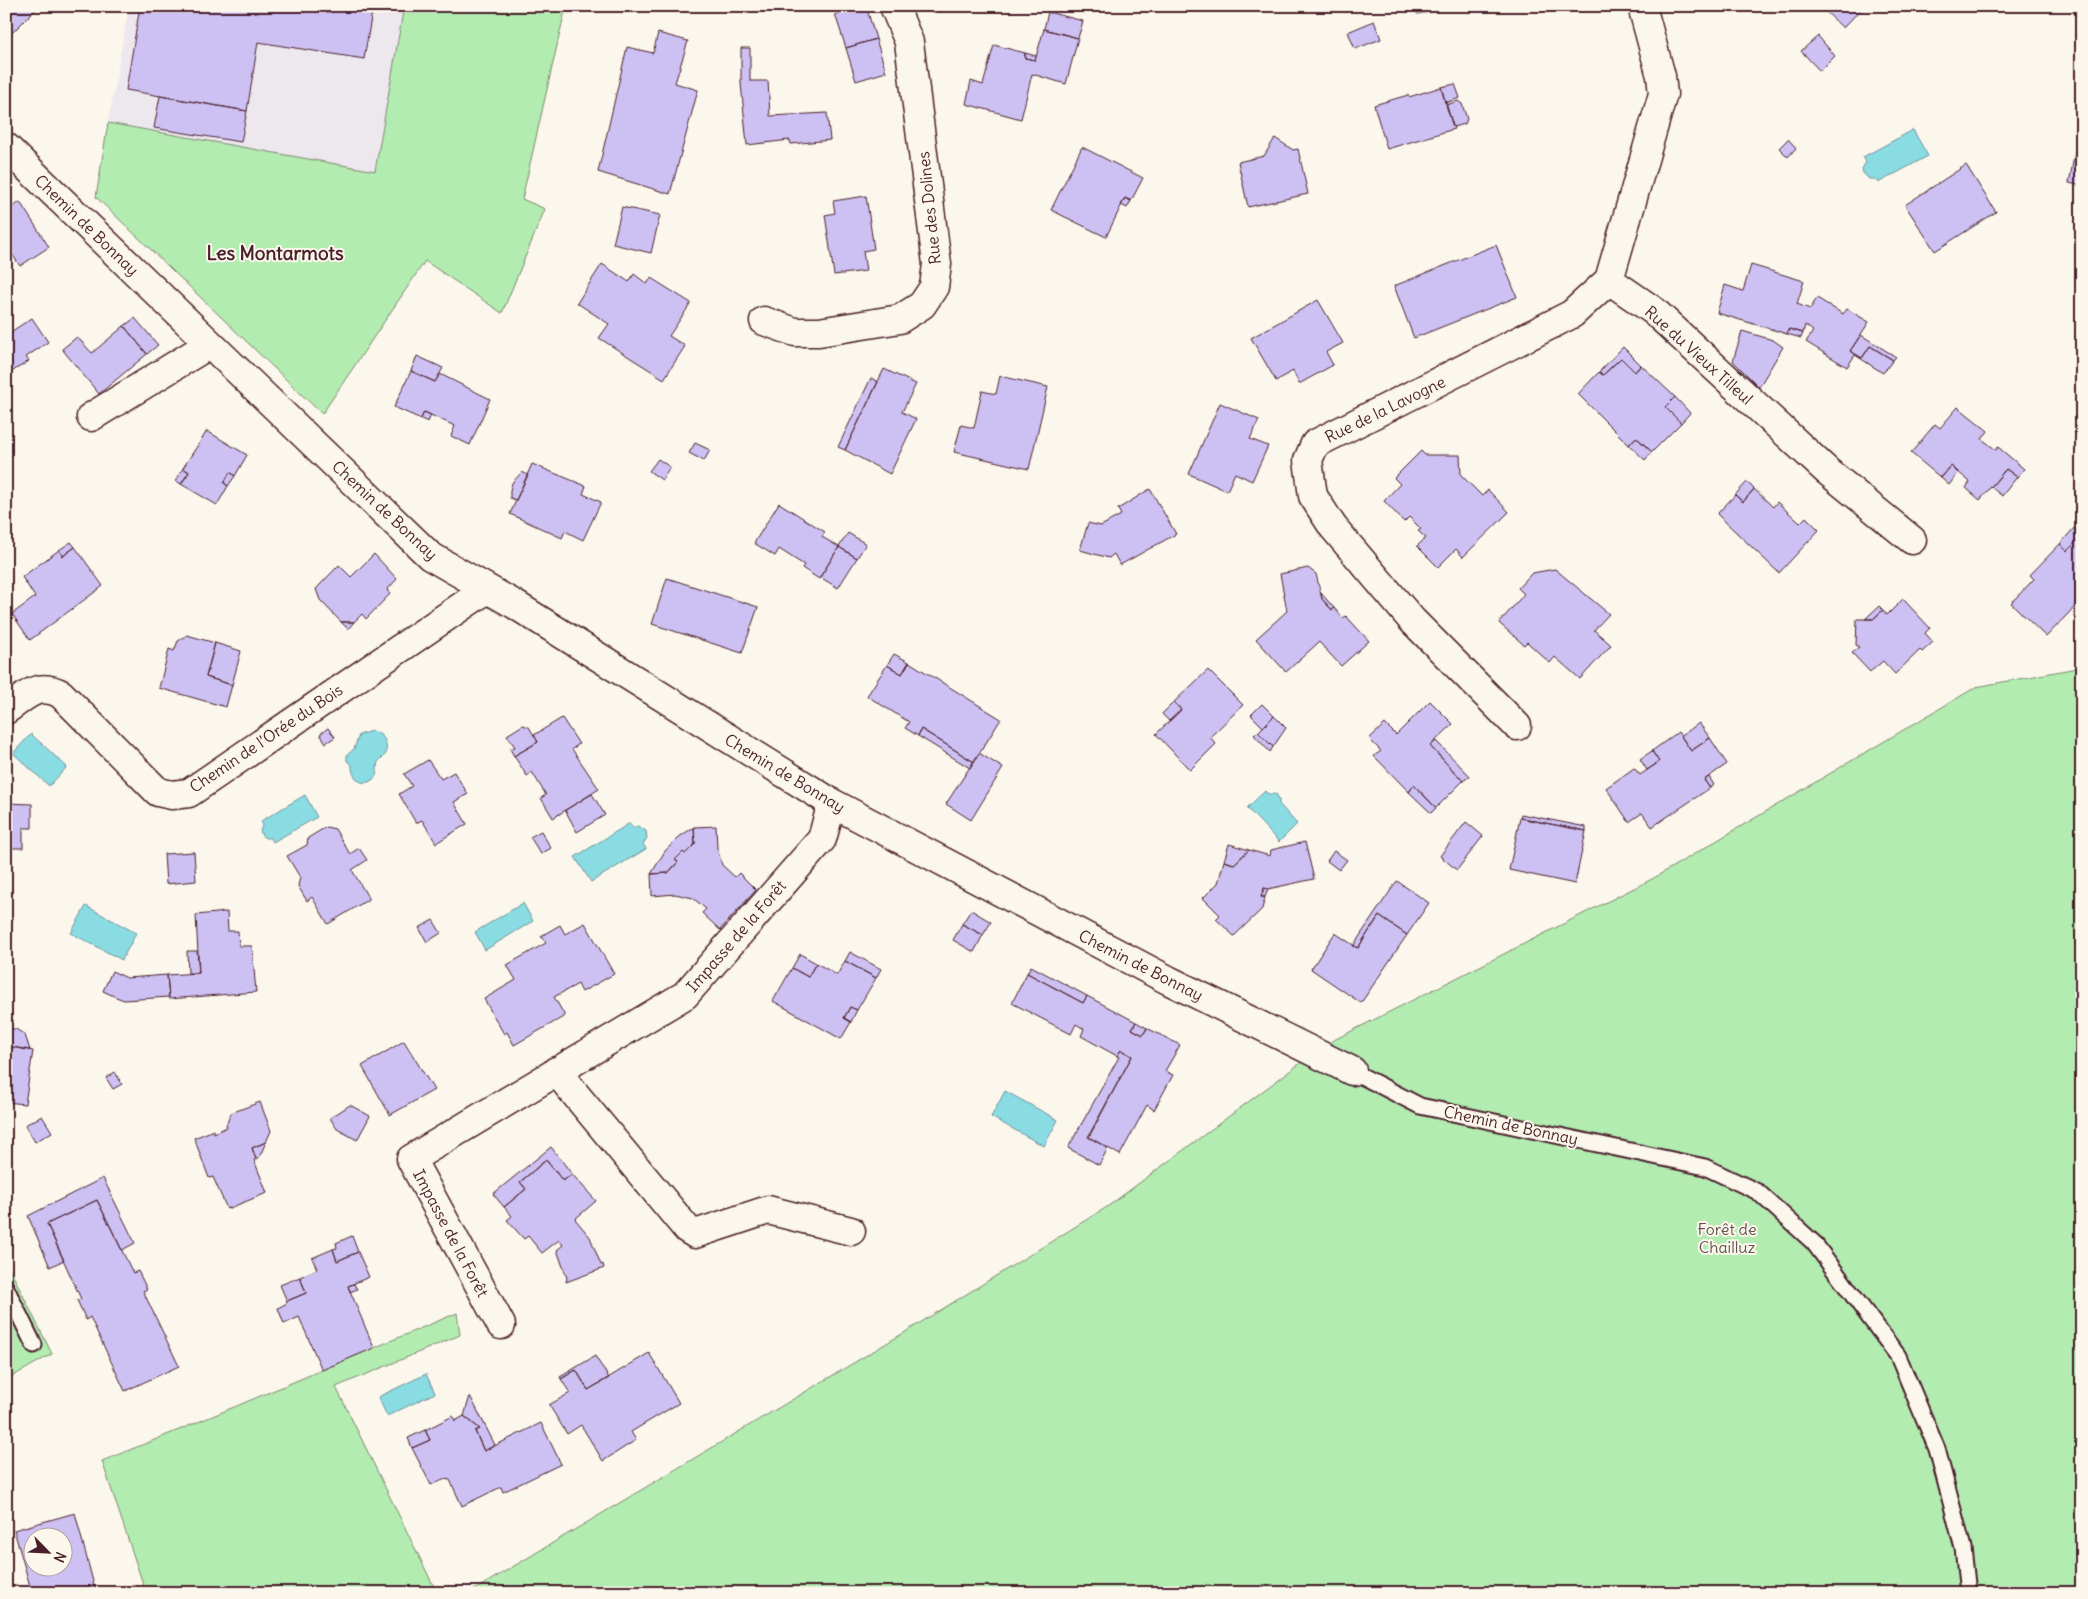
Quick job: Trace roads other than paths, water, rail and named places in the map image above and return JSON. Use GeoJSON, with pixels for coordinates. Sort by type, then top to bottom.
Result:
{"type":"FeatureCollection","features":[{"type":"Feature","properties":{"kind":"street","name":"Rue des Dolines"},"geometry":{"type":"LineString","coordinates":[[764,321],[795,332],[819,332],[900,319],[922,305],[934,287],[937,264],[909,42],[894,6]]}},
{"type":"Feature","properties":{"kind":"street"},"geometry":{"type":"LineString","coordinates":[[1609,280],[1663,94],[1661,76],[1642,6]]}},
{"type":"Feature","properties":{"kind":"street","name":"Chemin de Bonnay"},"geometry":{"type":"LineString","coordinates":[[6,147],[430,556],[514,604],[832,803],[1168,980],[1352,1071]]}},
{"type":"Feature","properties":{"kind":"street","name":"Rue du Vieux Tilleul"},"geometry":{"type":"LineString","coordinates":[[1609,280],[1654,311],[1827,471],[1912,540]]}},
{"type":"Feature","properties":{"kind":"street","name":"Rue de la Lavogne"},"geometry":{"type":"LineString","coordinates":[[1518,726],[1412,620],[1333,527],[1313,496],[1308,460],[1315,444],[1572,314],[1609,280]]}},
{"type":"Feature","properties":{"kind":"street"},"geometry":{"type":"LineString","coordinates":[[91,417],[210,344]]}},
{"type":"Feature","properties":{"kind":"street","name":"Chemin de l’Orée du Bois"},"geometry":{"type":"LineString","coordinates":[[6,710],[34,690],[50,688],[61,694],[158,792],[172,795],[189,793],[487,589]]}},
{"type":"Feature","properties":{"kind":"street","name":"Impasse de la Forêt"},"geometry":{"type":"LineString","coordinates":[[501,1325],[411,1159],[684,995],[822,839],[832,803]]}},
{"type":"Feature","properties":{"kind":"street"},"geometry":{"type":"LineString","coordinates":[[556,1071],[687,1230],[694,1234],[768,1210],[851,1230]]}},
{"type":"Feature","properties":{"kind":"lane","name":"Chemin de Bonnay"},"geometry":{"type":"LineString","coordinates":[[1352,1071],[1420,1106],[1705,1167],[1758,1192],[1814,1243],[1898,1356],[1937,1449],[1962,1548],[1968,1593]]}},
{"type":"Feature","properties":{"kind":"lane"},"geometry":{"type":"LineString","coordinates":[[6,1288],[34,1345]]}},
{"type":"Feature","properties":{"kind":"water"},"geometry":{"type":"Polygon","coordinates":[[[1913,130],[1928,156],[1878,183],[1875,179],[1869,179],[1863,173],[1862,169],[1866,162],[1863,157],[1913,130]]]}},
{"type":"Feature","properties":{"kind":"water"},"geometry":{"type":"Polygon","coordinates":[[[371,731],[384,738],[386,754],[378,762],[374,778],[364,783],[355,777],[352,765],[347,761],[347,755],[354,749],[359,735],[371,731]]]}},
{"type":"Feature","properties":{"kind":"water"},"geometry":{"type":"Polygon","coordinates":[[[31,734],[67,767],[49,786],[13,753],[31,734]]]}},
{"type":"Feature","properties":{"kind":"water"},"geometry":{"type":"Polygon","coordinates":[[[1265,791],[1268,794],[1276,794],[1279,804],[1297,824],[1279,842],[1247,808],[1265,791]]]}},
{"type":"Feature","properties":{"kind":"water"},"geometry":{"type":"Polygon","coordinates":[[[305,795],[317,817],[273,842],[271,838],[262,836],[260,830],[263,825],[261,821],[305,795]]]}},
{"type":"Feature","properties":{"kind":"water"},"geometry":{"type":"Polygon","coordinates":[[[630,823],[633,828],[638,826],[646,831],[647,838],[643,844],[646,849],[591,882],[575,857],[630,823]]]}},
{"type":"Feature","properties":{"kind":"water"},"geometry":{"type":"Polygon","coordinates":[[[523,903],[533,921],[485,950],[475,932],[523,903]]]}},
{"type":"Feature","properties":{"kind":"water"},"geometry":{"type":"Polygon","coordinates":[[[86,906],[136,933],[122,960],[71,933],[86,906]]]}},
{"type":"Feature","properties":{"kind":"water"},"geometry":{"type":"Polygon","coordinates":[[[1005,1091],[1058,1120],[1044,1146],[991,1117],[1005,1091]]]}},
{"type":"Feature","properties":{"kind":"water"},"geometry":{"type":"Polygon","coordinates":[[[426,1374],[435,1393],[387,1416],[378,1397],[426,1374]]]}},
{"type":"Feature","properties":{"kind":"district","name":"Les Montarmots"},"geometry":{"type":"Point","coordinates":[275,253]}},
{"type":"Feature","properties":{"kind":"park label","name":"Forêt de Chailluz"},"geometry":{"type":"Point","coordinates":[1727,1238]}}]}
